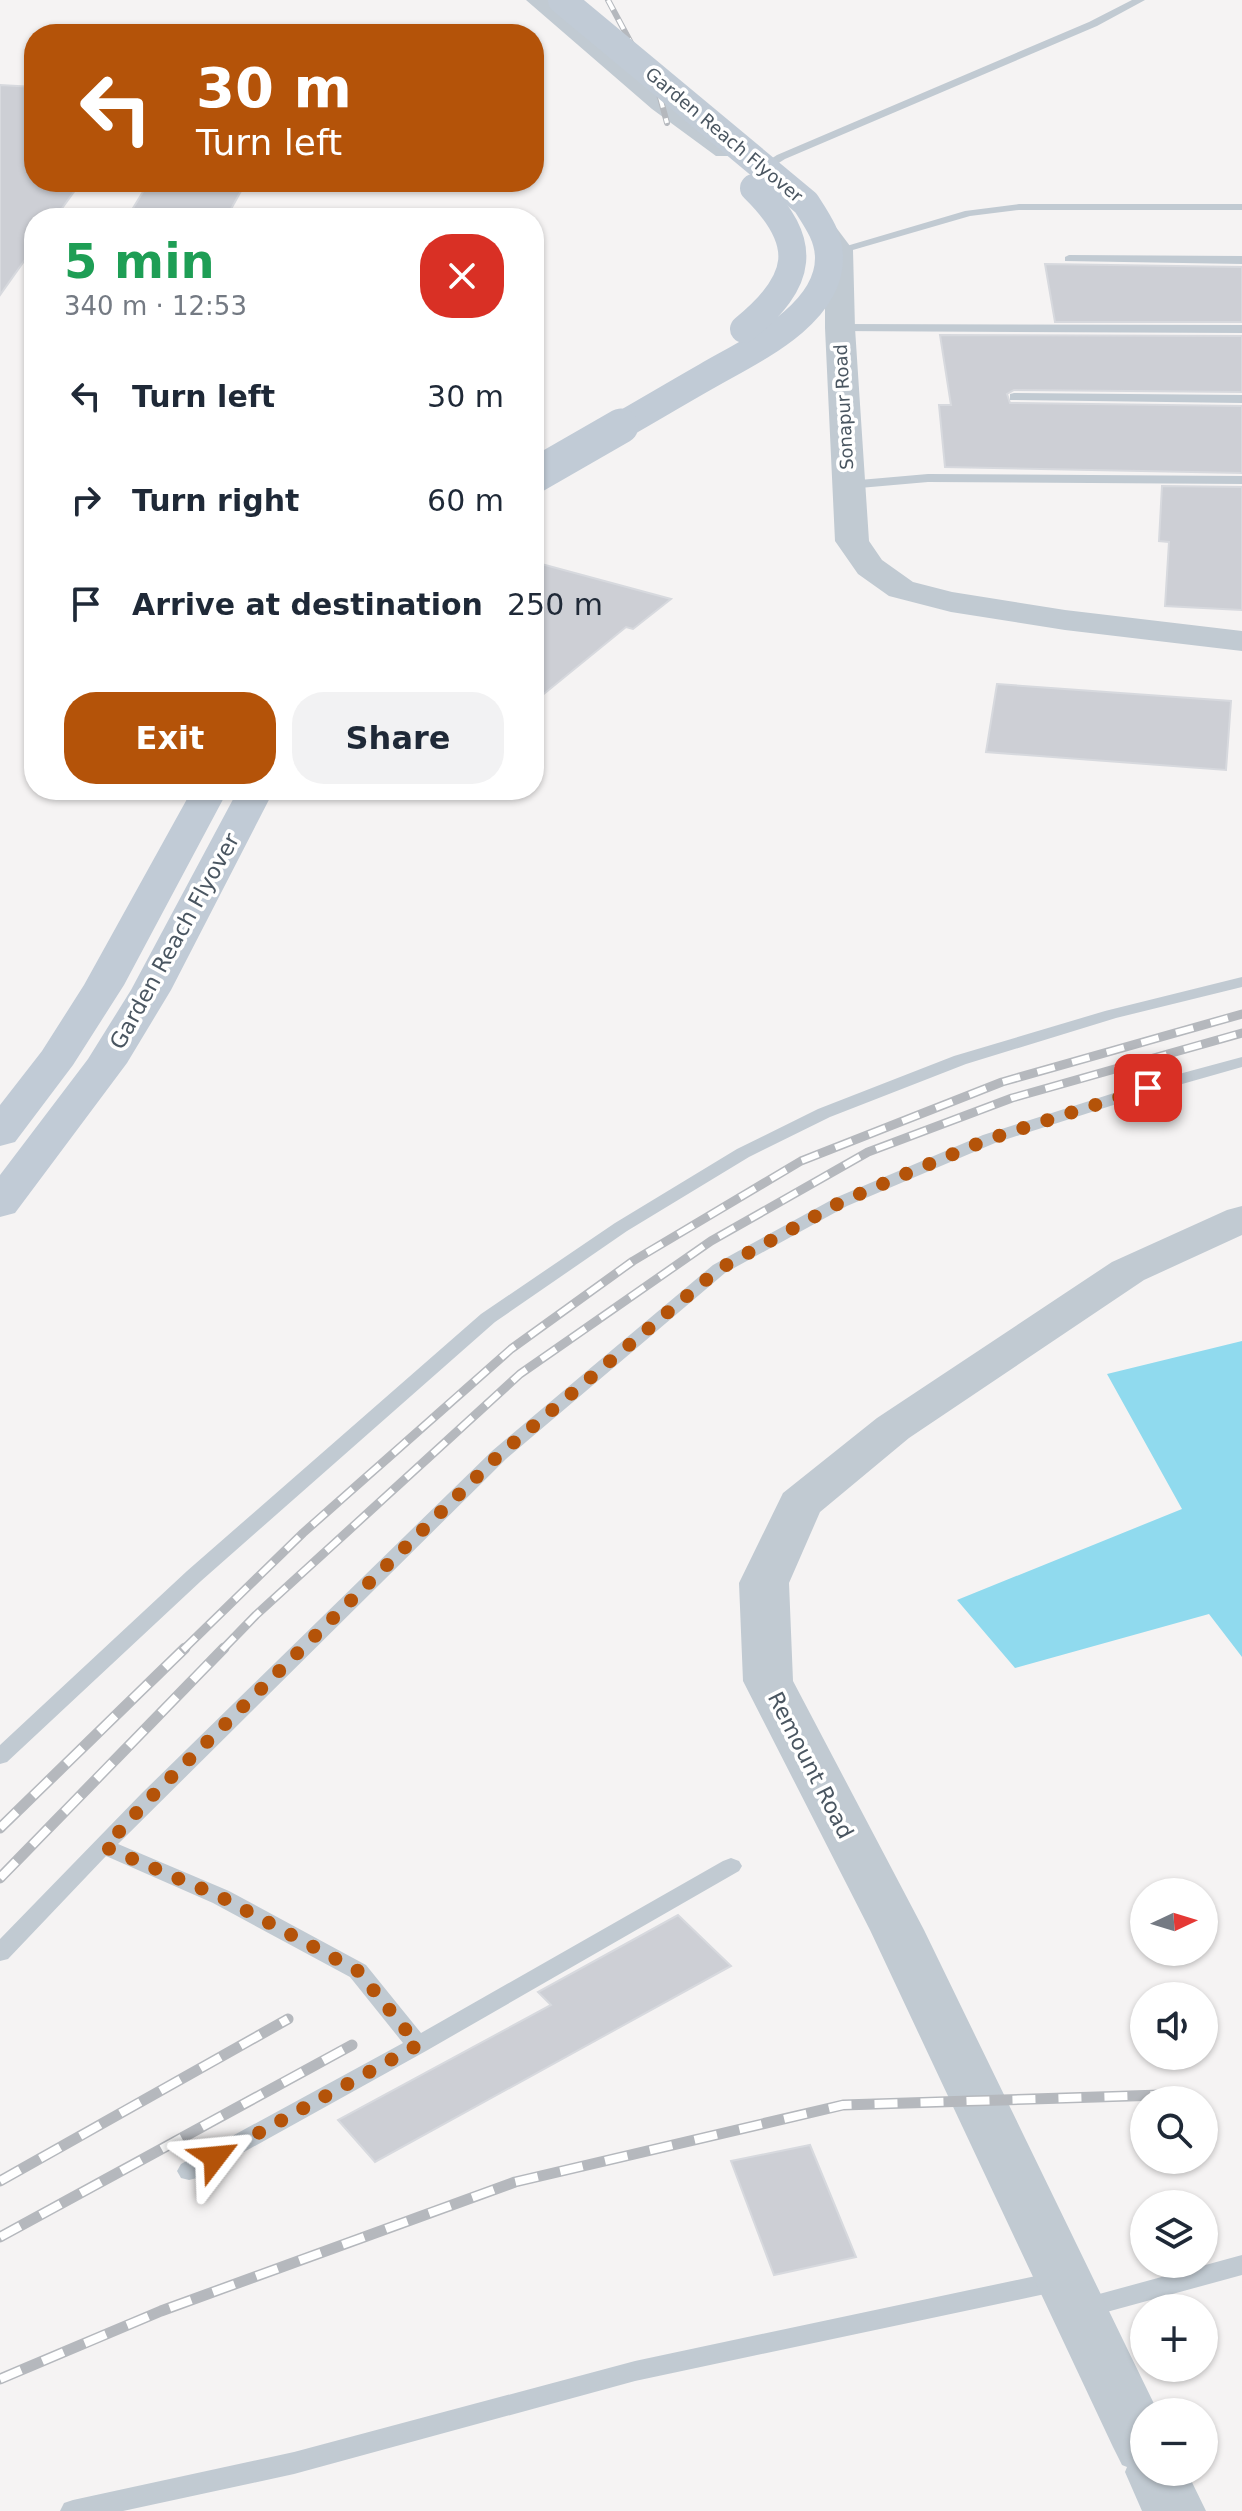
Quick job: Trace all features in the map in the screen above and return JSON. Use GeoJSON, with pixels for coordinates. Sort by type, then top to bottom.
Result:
{"type":"FeatureCollection","features":[{"type":"Feature","properties":{"kind":"main road","name":"Garden Reach Flyover"},"geometry":{"type":"LineString","coordinates":[[529,0],[760,193],[785,220],[795,248],[792,275],[785,289],[763,315],[544,443]]}},
{"type":"Feature","properties":{"kind":"main road","name":"Garden Reach Flyover"},"geometry":{"type":"LineString","coordinates":[[544,470],[778,335],[809,307],[820,292],[830,263],[826,232],[806,203],[562,0]]}},
{"type":"Feature","properties":{"kind":"main road","name":"Garden Reach Flyover"},"geometry":{"type":"LineString","coordinates":[[0,1133],[59,1056],[104,985],[205,800]]}},
{"type":"Feature","properties":{"kind":"main road","name":"Garden Reach Flyover"},"geometry":{"type":"LineString","coordinates":[[0,1204],[114,1051],[151,990],[251,800]]}},
{"type":"Feature","properties":{"kind":"street"},"geometry":{"type":"LineString","coordinates":[[538,0],[661,103],[757,172],[817,221],[839,250]]}},
{"type":"Feature","properties":{"kind":"street","name":"Sonapur Road"},"geometry":{"type":"LineString","coordinates":[[839,250],[840,328],[852,541],[870,567],[901,589],[951,602],[1065,620],[1242,641]]}},
{"type":"Feature","properties":{"kind":"street","name":"Remount Road"},"geometry":{"type":"LineString","coordinates":[[1130,2418],[897,1930],[768,1681],[764,1583],[800,1504],[893,1428],[1128,1271],[1242,1219]]}},
{"type":"Feature","properties":{"kind":"street"},"geometry":{"type":"LineString","coordinates":[[1162,2486],[1174,2511]]}},
{"type":"Feature","properties":{"kind":"lane"},"geometry":{"type":"LineString","coordinates":[[757,172],[794,151],[1093,24],[1140,0]]}},
{"type":"Feature","properties":{"kind":"lane"},"geometry":{"type":"LineString","coordinates":[[839,250],[969,213],[1019,207],[1242,207]]}},
{"type":"Feature","properties":{"kind":"lane"},"geometry":{"type":"LineString","coordinates":[[1069,259],[1242,260]]}},
{"type":"Feature","properties":{"kind":"lane"},"geometry":{"type":"LineString","coordinates":[[840,328],[1242,329]]}},
{"type":"Feature","properties":{"kind":"lane"},"geometry":{"type":"LineString","coordinates":[[1014,397],[1242,399]]}},
{"type":"Feature","properties":{"kind":"lane"},"geometry":{"type":"LineString","coordinates":[[848,485],[928,478],[1242,480]]}},
{"type":"Feature","properties":{"kind":"lane"},"geometry":{"type":"LineString","coordinates":[[0,1757],[194,1576],[488,1318],[621,1227],[743,1153],[837,1107],[990,1051],[1111,1014],[1242,982]]}},
{"type":"Feature","properties":{"kind":"lane"},"geometry":{"type":"LineString","coordinates":[[0,1953],[150,1798],[499,1455],[719,1269],[841,1202],[989,1139],[1148,1088],[1242,1062]]}},
{"type":"Feature","properties":{"kind":"lane"},"geometry":{"type":"LineString","coordinates":[[105,1847],[221,1897],[358,1971],[418,2045]]}},
{"type":"Feature","properties":{"kind":"lane"},"geometry":{"type":"LineString","coordinates":[[189,2171],[418,2045],[731,1866]]}},
{"type":"Feature","properties":{"kind":"lane"},"geometry":{"type":"LineString","coordinates":[[73,2511],[294,2463],[635,2371],[872,2323],[1071,2295],[1242,2265]]}},
{"type":"Feature","properties":{"kind":"water"},"geometry":{"type":"Polygon","coordinates":[[[1242,1341],[1242,1657],[1209,1614],[1015,1668],[957,1600],[1182,1509],[1107,1374],[1242,1341]]]}},
{"type":"Feature","properties":{"kind":"building"},"geometry":{"type":"Polygon","coordinates":[[[0,85],[24,86],[24,192],[74,192],[62,208],[24,208],[24,261],[0,295],[0,85]]]}},
{"type":"Feature","properties":{"kind":"building"},"geometry":{"type":"Polygon","coordinates":[[[143,192],[240,192],[232,208],[133,208],[143,192]]]}},
{"type":"Feature","properties":{"kind":"building"},"geometry":{"type":"Polygon","coordinates":[[[1045,264],[1242,267],[1242,322],[1055,322],[1045,264]]]}},
{"type":"Feature","properties":{"kind":"building"},"geometry":{"type":"Polygon","coordinates":[[[940,335],[1242,336],[1242,392],[1014,390],[1007,394],[1010,403],[1242,406],[1242,473],[945,467],[939,405],[951,405],[940,335]]]}},
{"type":"Feature","properties":{"kind":"building"},"geometry":{"type":"Polygon","coordinates":[[[1162,486],[1242,487],[1242,610],[1165,606],[1169,542],[1159,541],[1162,486]]]}},
{"type":"Feature","properties":{"kind":"building"},"geometry":{"type":"Polygon","coordinates":[[[544,565],[671,599],[633,629],[626,627],[544,694],[544,565]]]}},
{"type":"Feature","properties":{"kind":"building"},"geometry":{"type":"Polygon","coordinates":[[[997,684],[1231,701],[1226,770],[986,752],[997,684]]]}},
{"type":"Feature","properties":{"kind":"building"},"geometry":{"type":"Polygon","coordinates":[[[678,1915],[731,1966],[375,2162],[338,2120],[551,2005],[538,1992],[678,1915]]]}},
{"type":"Feature","properties":{"kind":"building"},"geometry":{"type":"Polygon","coordinates":[[[810,2145],[856,2257],[774,2275],[731,2161],[810,2145]]]}},
{"type":"Feature","properties":{"kind":"railway"},"geometry":{"type":"LineString","coordinates":[[608,0],[660,97],[667,123]]}},
{"type":"Feature","properties":{"kind":"railway"},"geometry":{"type":"LineString","coordinates":[[183,1650],[303,1533],[511,1349],[633,1261],[801,1161],[1002,1082],[1242,1014]]}},
{"type":"Feature","properties":{"kind":"railway"},"geometry":{"type":"LineString","coordinates":[[222,1650],[256,1615],[520,1374],[711,1241],[868,1152],[1012,1098],[1242,1033]]}},
{"type":"Feature","properties":{"kind":"railway"},"geometry":{"type":"LineString","coordinates":[[0,1828],[185,1648]]}},
{"type":"Feature","properties":{"kind":"railway"},"geometry":{"type":"LineString","coordinates":[[0,1878],[224,1648]]}},
{"type":"Feature","properties":{"kind":"railway"},"geometry":{"type":"LineString","coordinates":[[0,2181],[288,2019]]}},
{"type":"Feature","properties":{"kind":"railway"},"geometry":{"type":"LineString","coordinates":[[0,2237],[352,2045]]}},
{"type":"Feature","properties":{"kind":"railway"},"geometry":{"type":"LineString","coordinates":[[0,2379],[161,2311],[515,2182],[843,2105],[1130,2096]]}},
{"type":"Feature","properties":{"kind":"route"},"geometry":{"type":"LineString","coordinates":[[215,2157],[418,2045],[358,1971],[221,1897],[105,1847],[150,1798],[499,1455],[719,1269],[841,1202],[915,1170],[989,1139],[1148,1088]]}}]}
